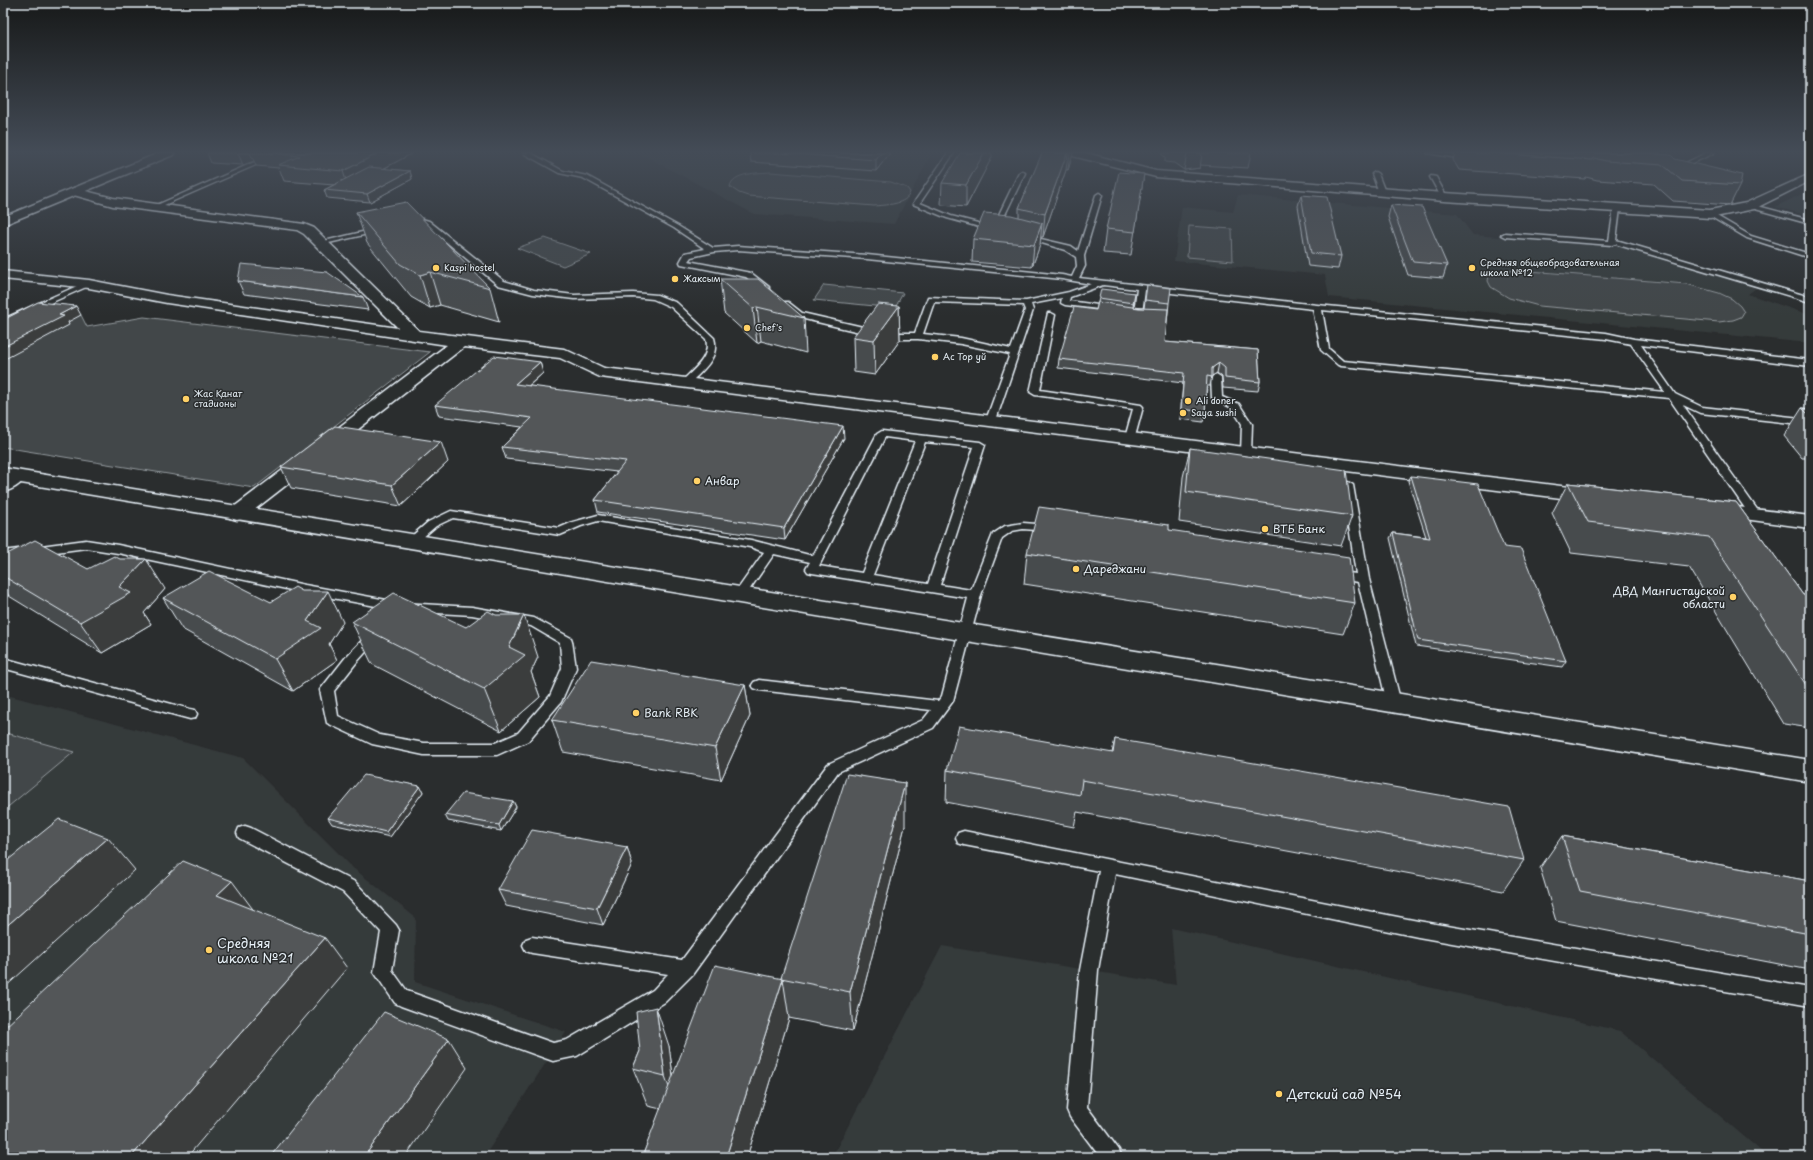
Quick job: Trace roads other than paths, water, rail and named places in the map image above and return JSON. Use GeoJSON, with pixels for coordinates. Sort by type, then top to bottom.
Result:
{"type":"FeatureCollection","features":[{"type":"Feature","properties":{"kind":"street"},"geometry":{"type":"LineString","coordinates":[[3,220],[36,207]]}},
{"type":"Feature","properties":{"kind":"street"},"geometry":{"type":"LineString","coordinates":[[147,207],[300,227],[309,231],[320,244],[413,334]]}},
{"type":"Feature","properties":{"kind":"street"},"geometry":{"type":"LineString","coordinates":[[1605,207],[1710,214],[1744,207]]}},
{"type":"Feature","properties":{"kind":"street"},"geometry":{"type":"LineString","coordinates":[[3,275],[89,284],[167,299],[461,342],[564,354],[600,372],[991,420],[1246,454],[1606,497]]}},
{"type":"Feature","properties":{"kind":"street"},"geometry":{"type":"LineString","coordinates":[[237,514],[461,342]]}},
{"type":"Feature","properties":{"kind":"street"},"geometry":{"type":"LineString","coordinates":[[7,479],[411,542],[1810,771]]}},
{"type":"Feature","properties":{"kind":"street"},"geometry":{"type":"LineString","coordinates":[[1700,509],[1810,522]]}},
{"type":"Feature","properties":{"kind":"lane"},"geometry":{"type":"LineString","coordinates":[[640,207],[676,227],[711,250]]}},
{"type":"Feature","properties":{"kind":"lane"},"geometry":{"type":"LineString","coordinates":[[924,207],[949,217],[999,230],[1008,207]]}},
{"type":"Feature","properties":{"kind":"lane"},"geometry":{"type":"LineString","coordinates":[[1074,280],[1081,266],[1080,256],[1095,207]]}},
{"type":"Feature","properties":{"kind":"lane"},"geometry":{"type":"LineString","coordinates":[[1754,207],[1810,222]]}},
{"type":"Feature","properties":{"kind":"lane"},"geometry":{"type":"LineString","coordinates":[[1613,241],[1617,208]]}},
{"type":"Feature","properties":{"kind":"lane"},"geometry":{"type":"LineString","coordinates":[[1710,214],[1749,237],[1810,256]]}},
{"type":"Feature","properties":{"kind":"lane"},"geometry":{"type":"LineString","coordinates":[[399,225],[422,221],[427,222],[500,283],[533,292],[574,297],[633,295],[654,297],[674,305],[710,338],[713,345],[712,352],[686,382]]}},
{"type":"Feature","properties":{"kind":"lane"},"geometry":{"type":"LineString","coordinates":[[320,244],[385,228]]}},
{"type":"Feature","properties":{"kind":"lane"},"geometry":{"type":"LineString","coordinates":[[1018,235],[1068,248],[1080,256]]}},
{"type":"Feature","properties":{"kind":"lane"},"geometry":{"type":"LineString","coordinates":[[1505,235],[1612,243],[1613,241],[1810,300]]}},
{"type":"Feature","properties":{"kind":"lane"},"geometry":{"type":"LineString","coordinates":[[1015,352],[961,341],[918,336],[889,336],[799,314],[748,275],[684,262],[688,255],[711,250],[738,248],[867,257],[1062,277],[1074,280],[1316,307],[1606,336],[1634,342],[1810,362]]}},
{"type":"Feature","properties":{"kind":"lane"},"geometry":{"type":"LineString","coordinates":[[918,336],[931,299],[1026,303],[1066,295],[1102,283]]}},
{"type":"Feature","properties":{"kind":"lane"},"geometry":{"type":"LineString","coordinates":[[3,322],[89,284]]}},
{"type":"Feature","properties":{"kind":"lane"},"geometry":{"type":"LineString","coordinates":[[1066,295],[1065,303],[1134,312],[1141,287]]}},
{"type":"Feature","properties":{"kind":"lane"},"geometry":{"type":"LineString","coordinates":[[991,420],[1029,310],[1026,303]]}},
{"type":"Feature","properties":{"kind":"lane"},"geometry":{"type":"LineString","coordinates":[[1316,307],[1325,350],[1341,363],[1672,396],[1700,410],[1810,422]]}},
{"type":"Feature","properties":{"kind":"lane"},"geometry":{"type":"LineString","coordinates":[[1051,315],[1035,392],[1138,406],[1130,438]]}},
{"type":"Feature","properties":{"kind":"lane"},"geometry":{"type":"LineString","coordinates":[[1634,342],[1755,515]]}},
{"type":"Feature","properties":{"kind":"lane"},"geometry":{"type":"LineString","coordinates":[[1216,377],[1217,398],[1236,406],[1247,424],[1246,454]]}},
{"type":"Feature","properties":{"kind":"lane"},"geometry":{"type":"LineString","coordinates":[[933,588],[980,445],[882,434],[812,569],[975,595]]}},
{"type":"Feature","properties":{"kind":"lane"},"geometry":{"type":"LineString","coordinates":[[866,578],[921,438]]}},
{"type":"Feature","properties":{"kind":"lane"},"geometry":{"type":"LineString","coordinates":[[1348,485],[1363,579],[1394,703]]}},
{"type":"Feature","properties":{"kind":"lane"},"geometry":{"type":"LineString","coordinates":[[411,542],[432,524],[451,514],[560,532],[578,524],[598,518],[751,544],[817,560]]}},
{"type":"Feature","properties":{"kind":"lane"},"geometry":{"type":"LineString","coordinates":[[245,833],[348,887],[390,930],[383,972],[401,997],[553,1052],[570,1049],[659,996],[686,969],[833,768],[928,724],[948,697],[975,595],[997,536],[1009,528],[1022,526],[1037,526],[1060,530]]}},
{"type":"Feature","properties":{"kind":"lane"},"geometry":{"type":"LineString","coordinates":[[3,555],[86,544],[118,549],[305,589],[403,607],[472,612],[534,622],[566,641],[569,668],[556,698],[523,737],[497,749],[424,749],[377,740],[332,719],[327,690],[351,660],[382,628]]}},
{"type":"Feature","properties":{"kind":"lane"},"geometry":{"type":"LineString","coordinates":[[739,596],[771,550]]}},
{"type":"Feature","properties":{"kind":"lane"},"geometry":{"type":"LineString","coordinates":[[1324,573],[1363,579]]}},
{"type":"Feature","properties":{"kind":"lane"},"geometry":{"type":"LineString","coordinates":[[392,617],[403,607]]}},
{"type":"Feature","properties":{"kind":"lane"},"geometry":{"type":"LineString","coordinates":[[3,663],[190,714]]}},
{"type":"Feature","properties":{"kind":"lane"},"geometry":{"type":"LineString","coordinates":[[759,685],[941,706]]}},
{"type":"Feature","properties":{"kind":"lane"},"geometry":{"type":"LineString","coordinates":[[964,838],[1418,929],[1810,997]]}},
{"type":"Feature","properties":{"kind":"lane"},"geometry":{"type":"LineString","coordinates":[[1108,866],[1089,970],[1077,1110],[1112,1157]]}},
{"type":"Feature","properties":{"kind":"lane"},"geometry":{"type":"LineString","coordinates":[[532,945],[686,969]]}},
{"type":"Feature","properties":{"kind":"place","name":"Kaspi hostel"},"geometry":{"type":"Point","coordinates":[436,268]}},
{"type":"Feature","properties":{"kind":"place","name":"Средняя общеобразовательная школа №12"},"geometry":{"type":"Point","coordinates":[1472,268]}},
{"type":"Feature","properties":{"kind":"place","name":"Жаксым"},"geometry":{"type":"Point","coordinates":[675,279]}},
{"type":"Feature","properties":{"kind":"place","name":"Chef's"},"geometry":{"type":"Point","coordinates":[747,328]}},
{"type":"Feature","properties":{"kind":"place","name":"Ас Тор уй"},"geometry":{"type":"Point","coordinates":[935,357]}},
{"type":"Feature","properties":{"kind":"place","name":"Жас Қанат стадионы"},"geometry":{"type":"Point","coordinates":[186,399]}},
{"type":"Feature","properties":{"kind":"place","name":"Ali doner"},"geometry":{"type":"Point","coordinates":[1188,401]}},
{"type":"Feature","properties":{"kind":"place","name":"Saya sushi"},"geometry":{"type":"Point","coordinates":[1183,413]}},
{"type":"Feature","properties":{"kind":"place","name":"Анвар"},"geometry":{"type":"Point","coordinates":[697,481]}},
{"type":"Feature","properties":{"kind":"place","name":"ВТБ Банк"},"geometry":{"type":"Point","coordinates":[1265,529]}},
{"type":"Feature","properties":{"kind":"place","name":"Дареджани"},"geometry":{"type":"Point","coordinates":[1076,569]}},
{"type":"Feature","properties":{"kind":"place","name":"ДВД Мангистауской области"},"geometry":{"type":"Point","coordinates":[1733,597]}},
{"type":"Feature","properties":{"kind":"place","name":"Bank RBK"},"geometry":{"type":"Point","coordinates":[636,713]}},
{"type":"Feature","properties":{"kind":"place","name":"Средняя школа №21"},"geometry":{"type":"Point","coordinates":[209,950]}},
{"type":"Feature","properties":{"kind":"place","name":"Детский сад №54"},"geometry":{"type":"Point","coordinates":[1279,1094]}}]}
